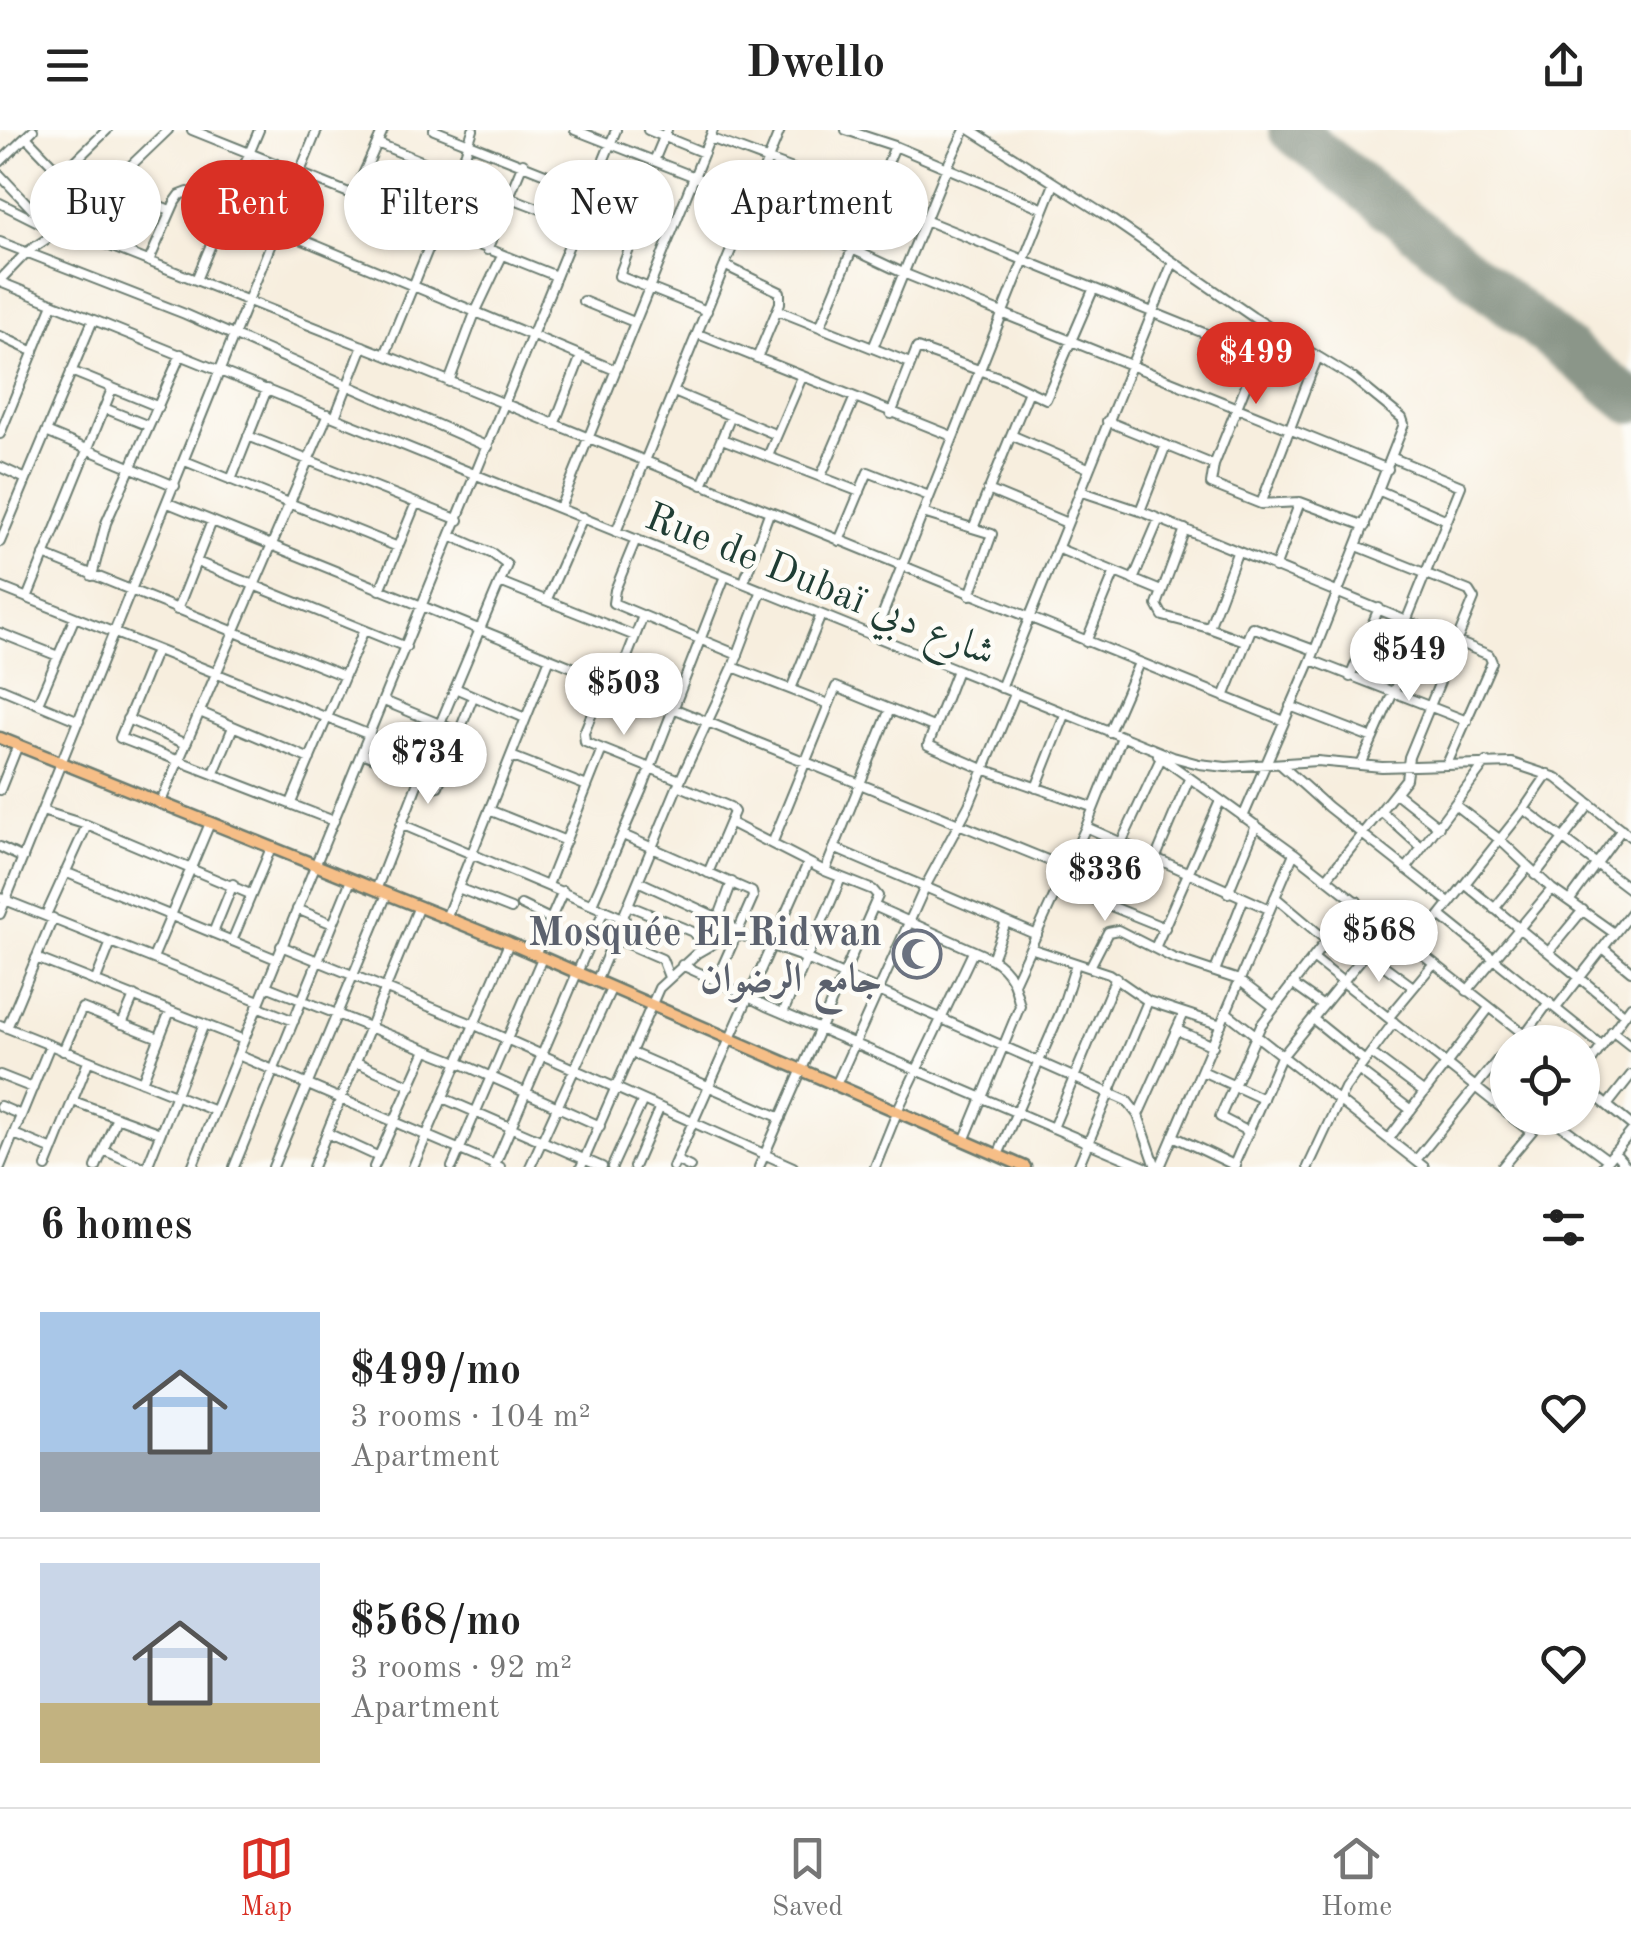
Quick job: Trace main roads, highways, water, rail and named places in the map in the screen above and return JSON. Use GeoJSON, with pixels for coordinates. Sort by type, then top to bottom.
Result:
{"type":"FeatureCollection","features":[{"type":"Feature","properties":{"kind":"highway"},"geometry":{"type":"LineString","coordinates":[[0,738],[509,943],[1025,1167]]}},
{"type":"Feature","properties":{"kind":"place","name":"Mosquée El-Ridwan جامع الرضوان"},"geometry":{"type":"Point","coordinates":[917,954]}}]}
